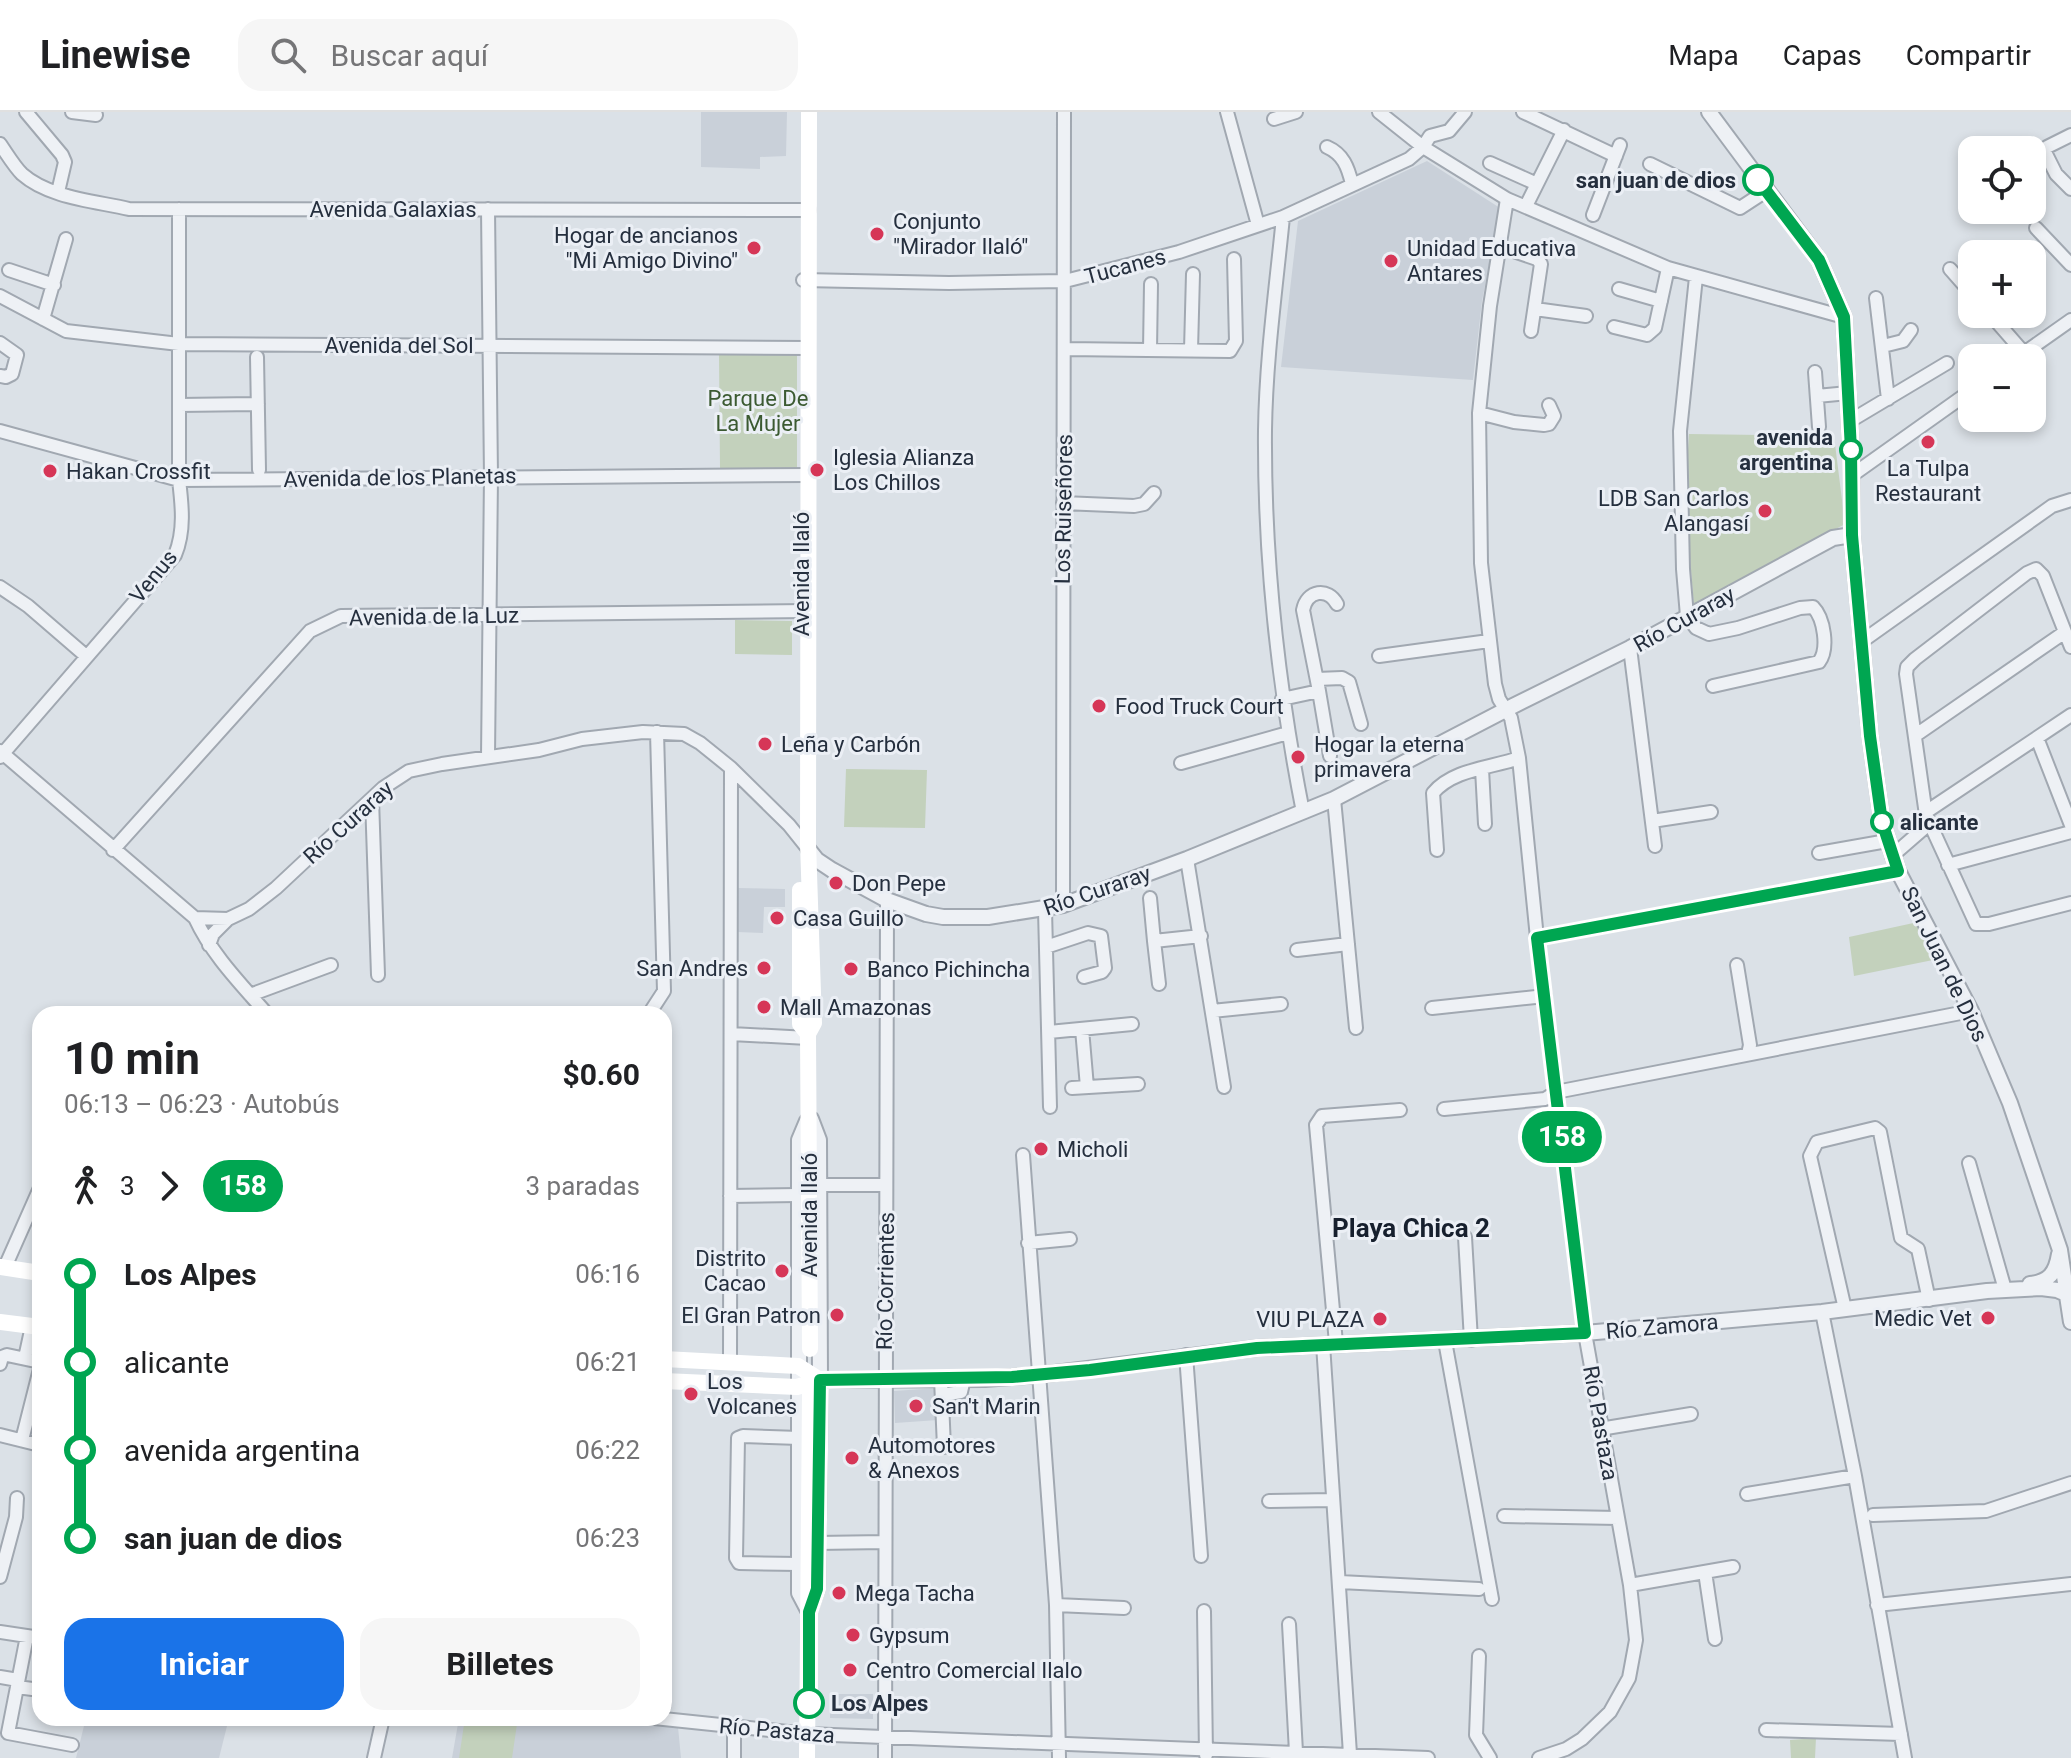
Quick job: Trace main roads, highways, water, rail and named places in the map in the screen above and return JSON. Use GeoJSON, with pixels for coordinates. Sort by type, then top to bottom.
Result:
{"type":"FeatureCollection","features":[{"type":"Feature","properties":{"kind":"main road","name":"Avenida Ilaló"},"geometry":{"type":"LineString","coordinates":[[807,112],[804,844],[814,1023],[808,1036],[810,1349]]}},
{"type":"Feature","properties":{"kind":"main road"},"geometry":{"type":"LineString","coordinates":[[2,1267],[32,1272]]}},
{"type":"Feature","properties":{"kind":"main road"},"geometry":{"type":"LineString","coordinates":[[0,1322],[32,1326]]}},
{"type":"Feature","properties":{"kind":"main road"},"geometry":{"type":"LineString","coordinates":[[672,1359],[798,1366],[809,1387],[807,1758]]}},
{"type":"Feature","properties":{"kind":"main road"},"geometry":{"type":"LineString","coordinates":[[672,1381],[809,1387]]}},
{"type":"Feature","properties":{"kind":"place","name":"san juan de dios"},"geometry":{"type":"Point","coordinates":[1758,180]}},
{"type":"Feature","properties":{"kind":"place","name":"Conjunto \"Mirador Ilaló\""},"geometry":{"type":"Point","coordinates":[877,234]}},
{"type":"Feature","properties":{"kind":"place","name":"Hogar de ancianos \"Mi Amigo Divino\""},"geometry":{"type":"Point","coordinates":[754,248]}},
{"type":"Feature","properties":{"kind":"place","name":"Unidad Educativa Antares"},"geometry":{"type":"Point","coordinates":[1391,261]}},
{"type":"Feature","properties":{"kind":"place","name":"La Tulpa Restaurant"},"geometry":{"type":"Point","coordinates":[1928,442]}},
{"type":"Feature","properties":{"kind":"place","name":"avenida argentina"},"geometry":{"type":"Point","coordinates":[1851,450]}},
{"type":"Feature","properties":{"kind":"place","name":"Iglesia Alianza Los Chillos"},"geometry":{"type":"Point","coordinates":[817,470]}},
{"type":"Feature","properties":{"kind":"place","name":"Hakan Crossfit"},"geometry":{"type":"Point","coordinates":[50,471]}},
{"type":"Feature","properties":{"kind":"place","name":"LDB San Carlos Alangasí"},"geometry":{"type":"Point","coordinates":[1765,511]}},
{"type":"Feature","properties":{"kind":"place","name":"Food Truck Court"},"geometry":{"type":"Point","coordinates":[1099,706]}},
{"type":"Feature","properties":{"kind":"place","name":"Leña y Carbón"},"geometry":{"type":"Point","coordinates":[765,744]}},
{"type":"Feature","properties":{"kind":"place","name":"Hogar la eterna primavera"},"geometry":{"type":"Point","coordinates":[1298,757]}},
{"type":"Feature","properties":{"kind":"place","name":"alicante"},"geometry":{"type":"Point","coordinates":[1882,822]}},
{"type":"Feature","properties":{"kind":"place","name":"Don Pepe"},"geometry":{"type":"Point","coordinates":[836,883]}},
{"type":"Feature","properties":{"kind":"place","name":"Casa Guillo"},"geometry":{"type":"Point","coordinates":[777,918]}},
{"type":"Feature","properties":{"kind":"place","name":"San Andres"},"geometry":{"type":"Point","coordinates":[764,968]}},
{"type":"Feature","properties":{"kind":"place","name":"Banco Pichincha"},"geometry":{"type":"Point","coordinates":[851,969]}},
{"type":"Feature","properties":{"kind":"place","name":"Mall Amazonas"},"geometry":{"type":"Point","coordinates":[764,1007]}},
{"type":"Feature","properties":{"kind":"place","name":"Micholi"},"geometry":{"type":"Point","coordinates":[1041,1149]}},
{"type":"Feature","properties":{"kind":"place","name":"Distrito Cacao"},"geometry":{"type":"Point","coordinates":[782,1271]}},
{"type":"Feature","properties":{"kind":"place","name":"El Gran Patron"},"geometry":{"type":"Point","coordinates":[837,1315]}},
{"type":"Feature","properties":{"kind":"place","name":"Medic Vet"},"geometry":{"type":"Point","coordinates":[1988,1318]}},
{"type":"Feature","properties":{"kind":"place","name":"VIU PLAZA"},"geometry":{"type":"Point","coordinates":[1380,1319]}},
{"type":"Feature","properties":{"kind":"place","name":"Los Volcanes"},"geometry":{"type":"Point","coordinates":[691,1394]}},
{"type":"Feature","properties":{"kind":"place","name":"San't Marin"},"geometry":{"type":"Point","coordinates":[916,1406]}},
{"type":"Feature","properties":{"kind":"place","name":"Automotores & Anexos"},"geometry":{"type":"Point","coordinates":[852,1458]}},
{"type":"Feature","properties":{"kind":"place","name":"Mega Tacha"},"geometry":{"type":"Point","coordinates":[839,1593]}},
{"type":"Feature","properties":{"kind":"place","name":"Gypsum"},"geometry":{"type":"Point","coordinates":[853,1635]}},
{"type":"Feature","properties":{"kind":"place","name":"Centro Comercial Ilalo"},"geometry":{"type":"Point","coordinates":[850,1670]}},
{"type":"Feature","properties":{"kind":"place","name":"Los Alpes"},"geometry":{"type":"Point","coordinates":[809,1703]}},
{"type":"Feature","properties":{"kind":"district","name":"Playa Chica 2"},"geometry":{"type":"Point","coordinates":[1411,1228]}},
{"type":"Feature","properties":{"kind":"park label","name":"Parque De La Mujer"},"geometry":{"type":"Point","coordinates":[758,410]}}]}
